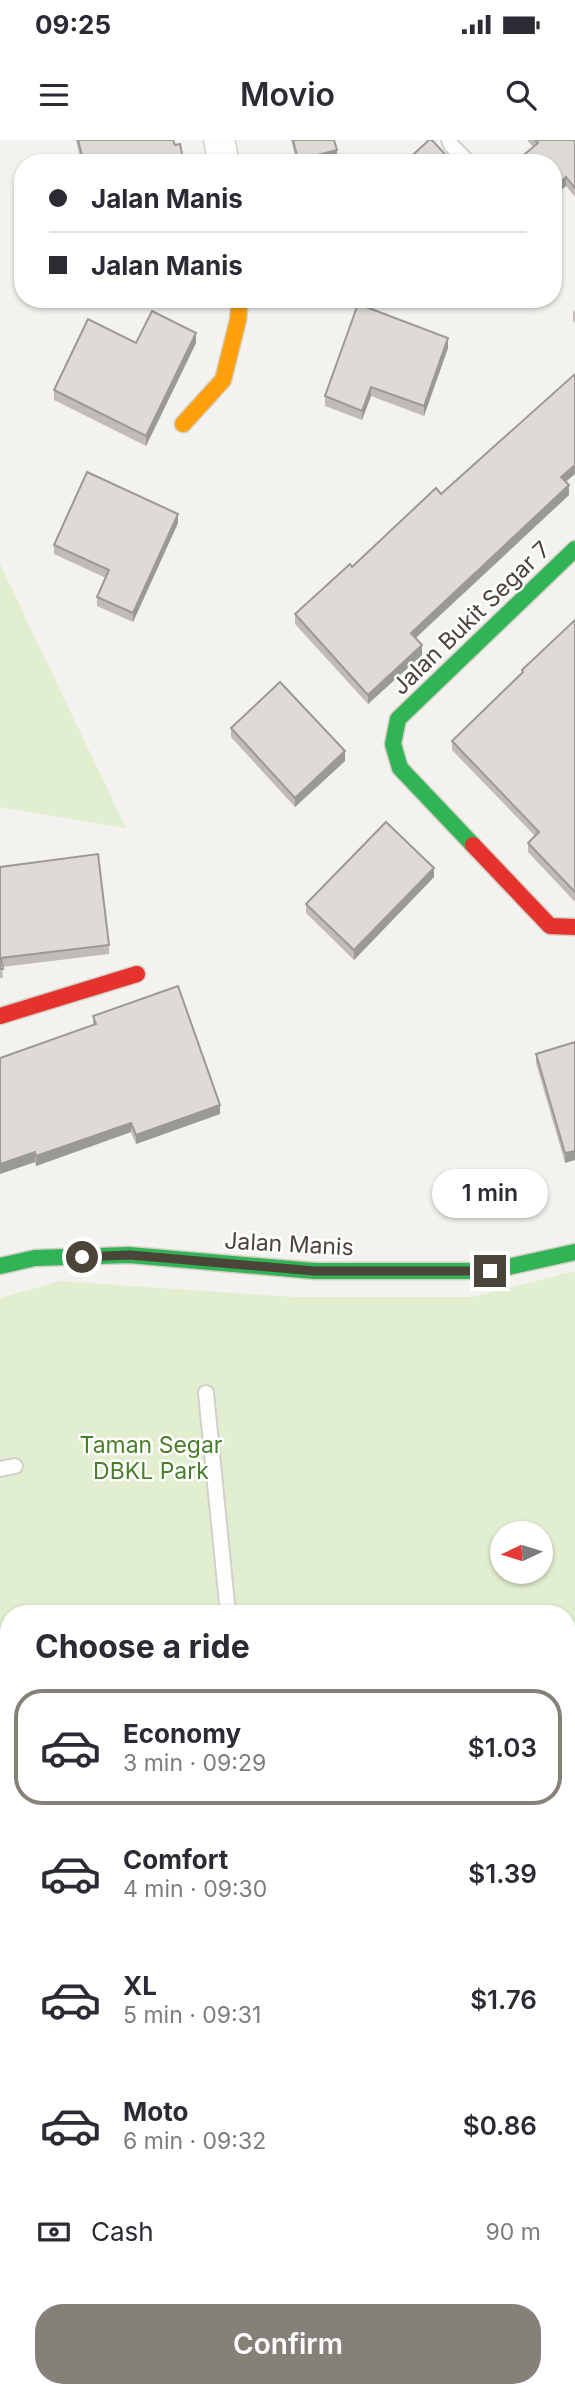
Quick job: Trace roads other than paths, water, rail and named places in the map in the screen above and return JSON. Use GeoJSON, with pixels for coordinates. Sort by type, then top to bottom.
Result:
{"type":"FeatureCollection","features":[{"type":"Feature","properties":{"kind":"street"},"geometry":{"type":"LineString","coordinates":[[183,424],[223,380],[239,308]]}},
{"type":"Feature","properties":{"kind":"street","name":"Jalan Bukit Segar 7"},"geometry":{"type":"LineString","coordinates":[[575,549],[398,719],[393,744],[400,768],[550,926],[575,927]]}},
{"type":"Feature","properties":{"kind":"street"},"geometry":{"type":"LineString","coordinates":[[0,1016],[137,974]]}},
{"type":"Feature","properties":{"kind":"street","name":"Jalan Manis"},"geometry":{"type":"LineString","coordinates":[[0,1266],[35,1258],[130,1255],[315,1271],[490,1271],[575,1252]]}},
{"type":"Feature","properties":{"kind":"lane"},"geometry":{"type":"LineString","coordinates":[[449,140],[460,154]]}},
{"type":"Feature","properties":{"kind":"lane"},"geometry":{"type":"LineString","coordinates":[[206,1393],[227,1605]]}},
{"type":"Feature","properties":{"kind":"lane"},"geometry":{"type":"LineString","coordinates":[[0,1469],[15,1466]]}},
{"type":"Feature","properties":{"kind":"park label","name":"Taman Segar DBKL Park"},"geometry":{"type":"Point","coordinates":[151,1458]}}]}
